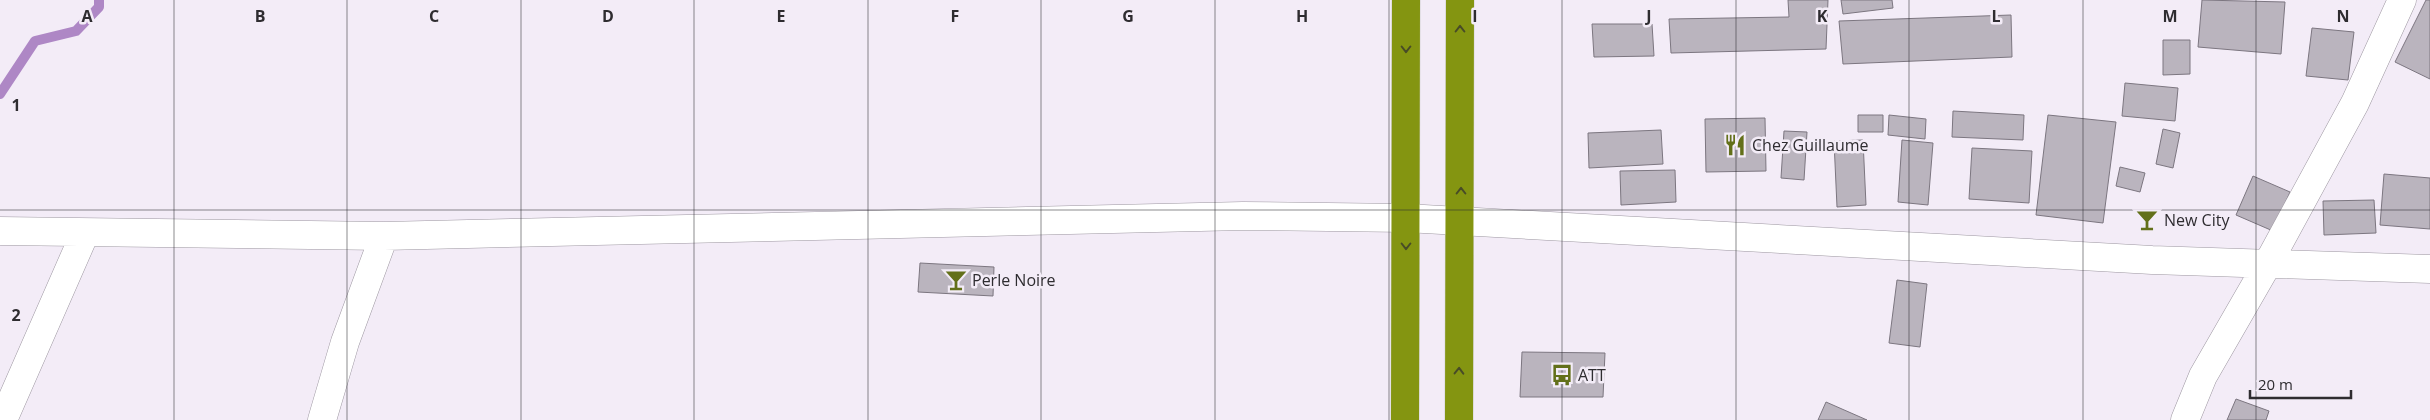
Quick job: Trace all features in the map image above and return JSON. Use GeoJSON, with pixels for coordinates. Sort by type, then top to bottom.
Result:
{"type":"FeatureCollection","features":[{"type":"Feature","properties":{"kind":"highway"},"geometry":{"type":"LineString","coordinates":[[1405,420],[1406,0]]}},
{"type":"Feature","properties":{"kind":"highway"},"geometry":{"type":"LineString","coordinates":[[1458,420],[1461,220],[1460,0]]}},
{"type":"Feature","properties":{"kind":"street"},"geometry":{"type":"LineString","coordinates":[[2185,420],[2203,376],[2268,265],[2355,103],[2402,0]]}},
{"type":"Feature","properties":{"kind":"street"},"geometry":{"type":"LineString","coordinates":[[0,231],[384,236],[1243,216],[1406,218],[2152,260],[2430,269]]}},
{"type":"Feature","properties":{"kind":"street"},"geometry":{"type":"LineString","coordinates":[[3,420],[85,233]]}},
{"type":"Feature","properties":{"kind":"street"},"geometry":{"type":"LineString","coordinates":[[322,420],[345,342],[384,236]]}},
{"type":"Feature","properties":{"kind":"building"},"geometry":{"type":"Polygon","coordinates":[[[1788,0],[1828,0],[1826,49],[1671,53],[1669,19],[1789,17],[1788,0]]]}},
{"type":"Feature","properties":{"kind":"building"},"geometry":{"type":"Polygon","coordinates":[[[1841,0],[1892,0],[1893,8],[1843,14],[1841,0]]]}},
{"type":"Feature","properties":{"kind":"building"},"geometry":{"type":"Polygon","coordinates":[[[2202,0],[2285,2],[2281,54],[2198,47],[2202,0]]]}},
{"type":"Feature","properties":{"kind":"building"},"geometry":{"type":"Polygon","coordinates":[[[2426,0],[2430,0],[2430,79],[2395,62],[2426,0]]]}},
{"type":"Feature","properties":{"kind":"building"},"geometry":{"type":"Polygon","coordinates":[[[2011,15],[2012,57],[1843,64],[1839,21],[2011,15]]]}},
{"type":"Feature","properties":{"kind":"building"},"geometry":{"type":"Polygon","coordinates":[[[1592,24],[1652,24],[1654,56],[1594,57],[1592,24]]]}},
{"type":"Feature","properties":{"kind":"building"},"geometry":{"type":"Polygon","coordinates":[[[2312,28],[2354,32],[2348,80],[2306,76],[2312,28]]]}},
{"type":"Feature","properties":{"kind":"building"},"geometry":{"type":"Polygon","coordinates":[[[2163,40],[2190,40],[2190,74],[2163,75],[2163,40]]]}},
{"type":"Feature","properties":{"kind":"building"},"geometry":{"type":"Polygon","coordinates":[[[2125,83],[2178,88],[2175,121],[2122,116],[2125,83]]]}},
{"type":"Feature","properties":{"kind":"building"},"geometry":{"type":"Polygon","coordinates":[[[1953,111],[2024,115],[2023,140],[1952,137],[1953,111]]]}},
{"type":"Feature","properties":{"kind":"building"},"geometry":{"type":"Polygon","coordinates":[[[1858,115],[1883,115],[1883,132],[1858,132],[1858,115]]]}},
{"type":"Feature","properties":{"kind":"building"},"geometry":{"type":"Polygon","coordinates":[[[1889,115],[1926,119],[1925,139],[1888,135],[1889,115]]]}},
{"type":"Feature","properties":{"kind":"building"},"geometry":{"type":"Polygon","coordinates":[[[2048,115],[2116,122],[2103,223],[2036,215],[2048,115]]]}},
{"type":"Feature","properties":{"kind":"building","name":"Chez Guillaume"},"geometry":{"type":"Polygon","coordinates":[[[1765,118],[1766,171],[1706,172],[1705,119],[1765,118]]]}},
{"type":"Feature","properties":{"kind":"building"},"geometry":{"type":"Polygon","coordinates":[[[2163,129],[2180,133],[2173,168],[2156,164],[2163,129]]]}},
{"type":"Feature","properties":{"kind":"building"},"geometry":{"type":"Polygon","coordinates":[[[1661,130],[1663,164],[1589,168],[1588,133],[1661,130]]]}},
{"type":"Feature","properties":{"kind":"building"},"geometry":{"type":"Polygon","coordinates":[[[1784,131],[1807,132],[1804,180],[1781,178],[1784,131]]]}},
{"type":"Feature","properties":{"kind":"building"},"geometry":{"type":"Polygon","coordinates":[[[1863,140],[1866,205],[1837,207],[1834,141],[1863,140]]]}},
{"type":"Feature","properties":{"kind":"building"},"geometry":{"type":"Polygon","coordinates":[[[1902,140],[1933,143],[1928,205],[1898,202],[1902,140]]]}},
{"type":"Feature","properties":{"kind":"building"},"geometry":{"type":"Polygon","coordinates":[[[1972,148],[2032,151],[2029,203],[1969,199],[1972,148]]]}},
{"type":"Feature","properties":{"kind":"building"},"geometry":{"type":"Polygon","coordinates":[[[2120,167],[2145,173],[2140,192],[2116,186],[2120,167]]]}},
{"type":"Feature","properties":{"kind":"building"},"geometry":{"type":"Polygon","coordinates":[[[1675,170],[1676,202],[1621,205],[1620,171],[1675,170]]]}},
{"type":"Feature","properties":{"kind":"building"},"geometry":{"type":"Polygon","coordinates":[[[2384,174],[2430,178],[2430,229],[2380,225],[2384,174]]]}},
{"type":"Feature","properties":{"kind":"building"},"geometry":{"type":"Polygon","coordinates":[[[2253,176],[2290,192],[2273,231],[2236,215],[2253,176]]]}},
{"type":"Feature","properties":{"kind":"building"},"geometry":{"type":"Polygon","coordinates":[[[2374,200],[2376,233],[2324,235],[2323,201],[2374,200]]]}},
{"type":"Feature","properties":{"kind":"building","name":"Perle Noire"},"geometry":{"type":"Polygon","coordinates":[[[920,263],[994,267],[993,296],[918,292],[920,263]]]}},
{"type":"Feature","properties":{"kind":"building"},"geometry":{"type":"Polygon","coordinates":[[[1897,280],[1927,284],[1920,347],[1889,343],[1897,280]]]}},
{"type":"Feature","properties":{"kind":"building","name":"ATT"},"geometry":{"type":"Polygon","coordinates":[[[1522,352],[1605,353],[1603,397],[1520,397],[1522,352]]]}},
{"type":"Feature","properties":{"kind":"building"},"geometry":{"type":"Polygon","coordinates":[[[2236,399],[2269,411],[2266,420],[2227,420],[2236,399]]]}},
{"type":"Feature","properties":{"kind":"building"},"geometry":{"type":"Polygon","coordinates":[[[1826,402],[1867,420],[1818,420],[1826,402]]]}},
{"type":"Feature","properties":{"kind":"waterway"},"geometry":{"type":"LineString","coordinates":[[0,94],[35,41],[76,31],[99,7],[99,0]]}},
{"type":"Feature","properties":{"kind":"place","name":"Chez Guillaume"},"geometry":{"type":"Point","coordinates":[1735,145]}},
{"type":"Feature","properties":{"kind":"place","name":"New City"},"geometry":{"type":"Point","coordinates":[2147,220]}},
{"type":"Feature","properties":{"kind":"place","name":"Perle Noire"},"geometry":{"type":"Point","coordinates":[956,280]}},
{"type":"Feature","properties":{"kind":"place","name":"ATT"},"geometry":{"type":"Point","coordinates":[1562,375]}}]}
